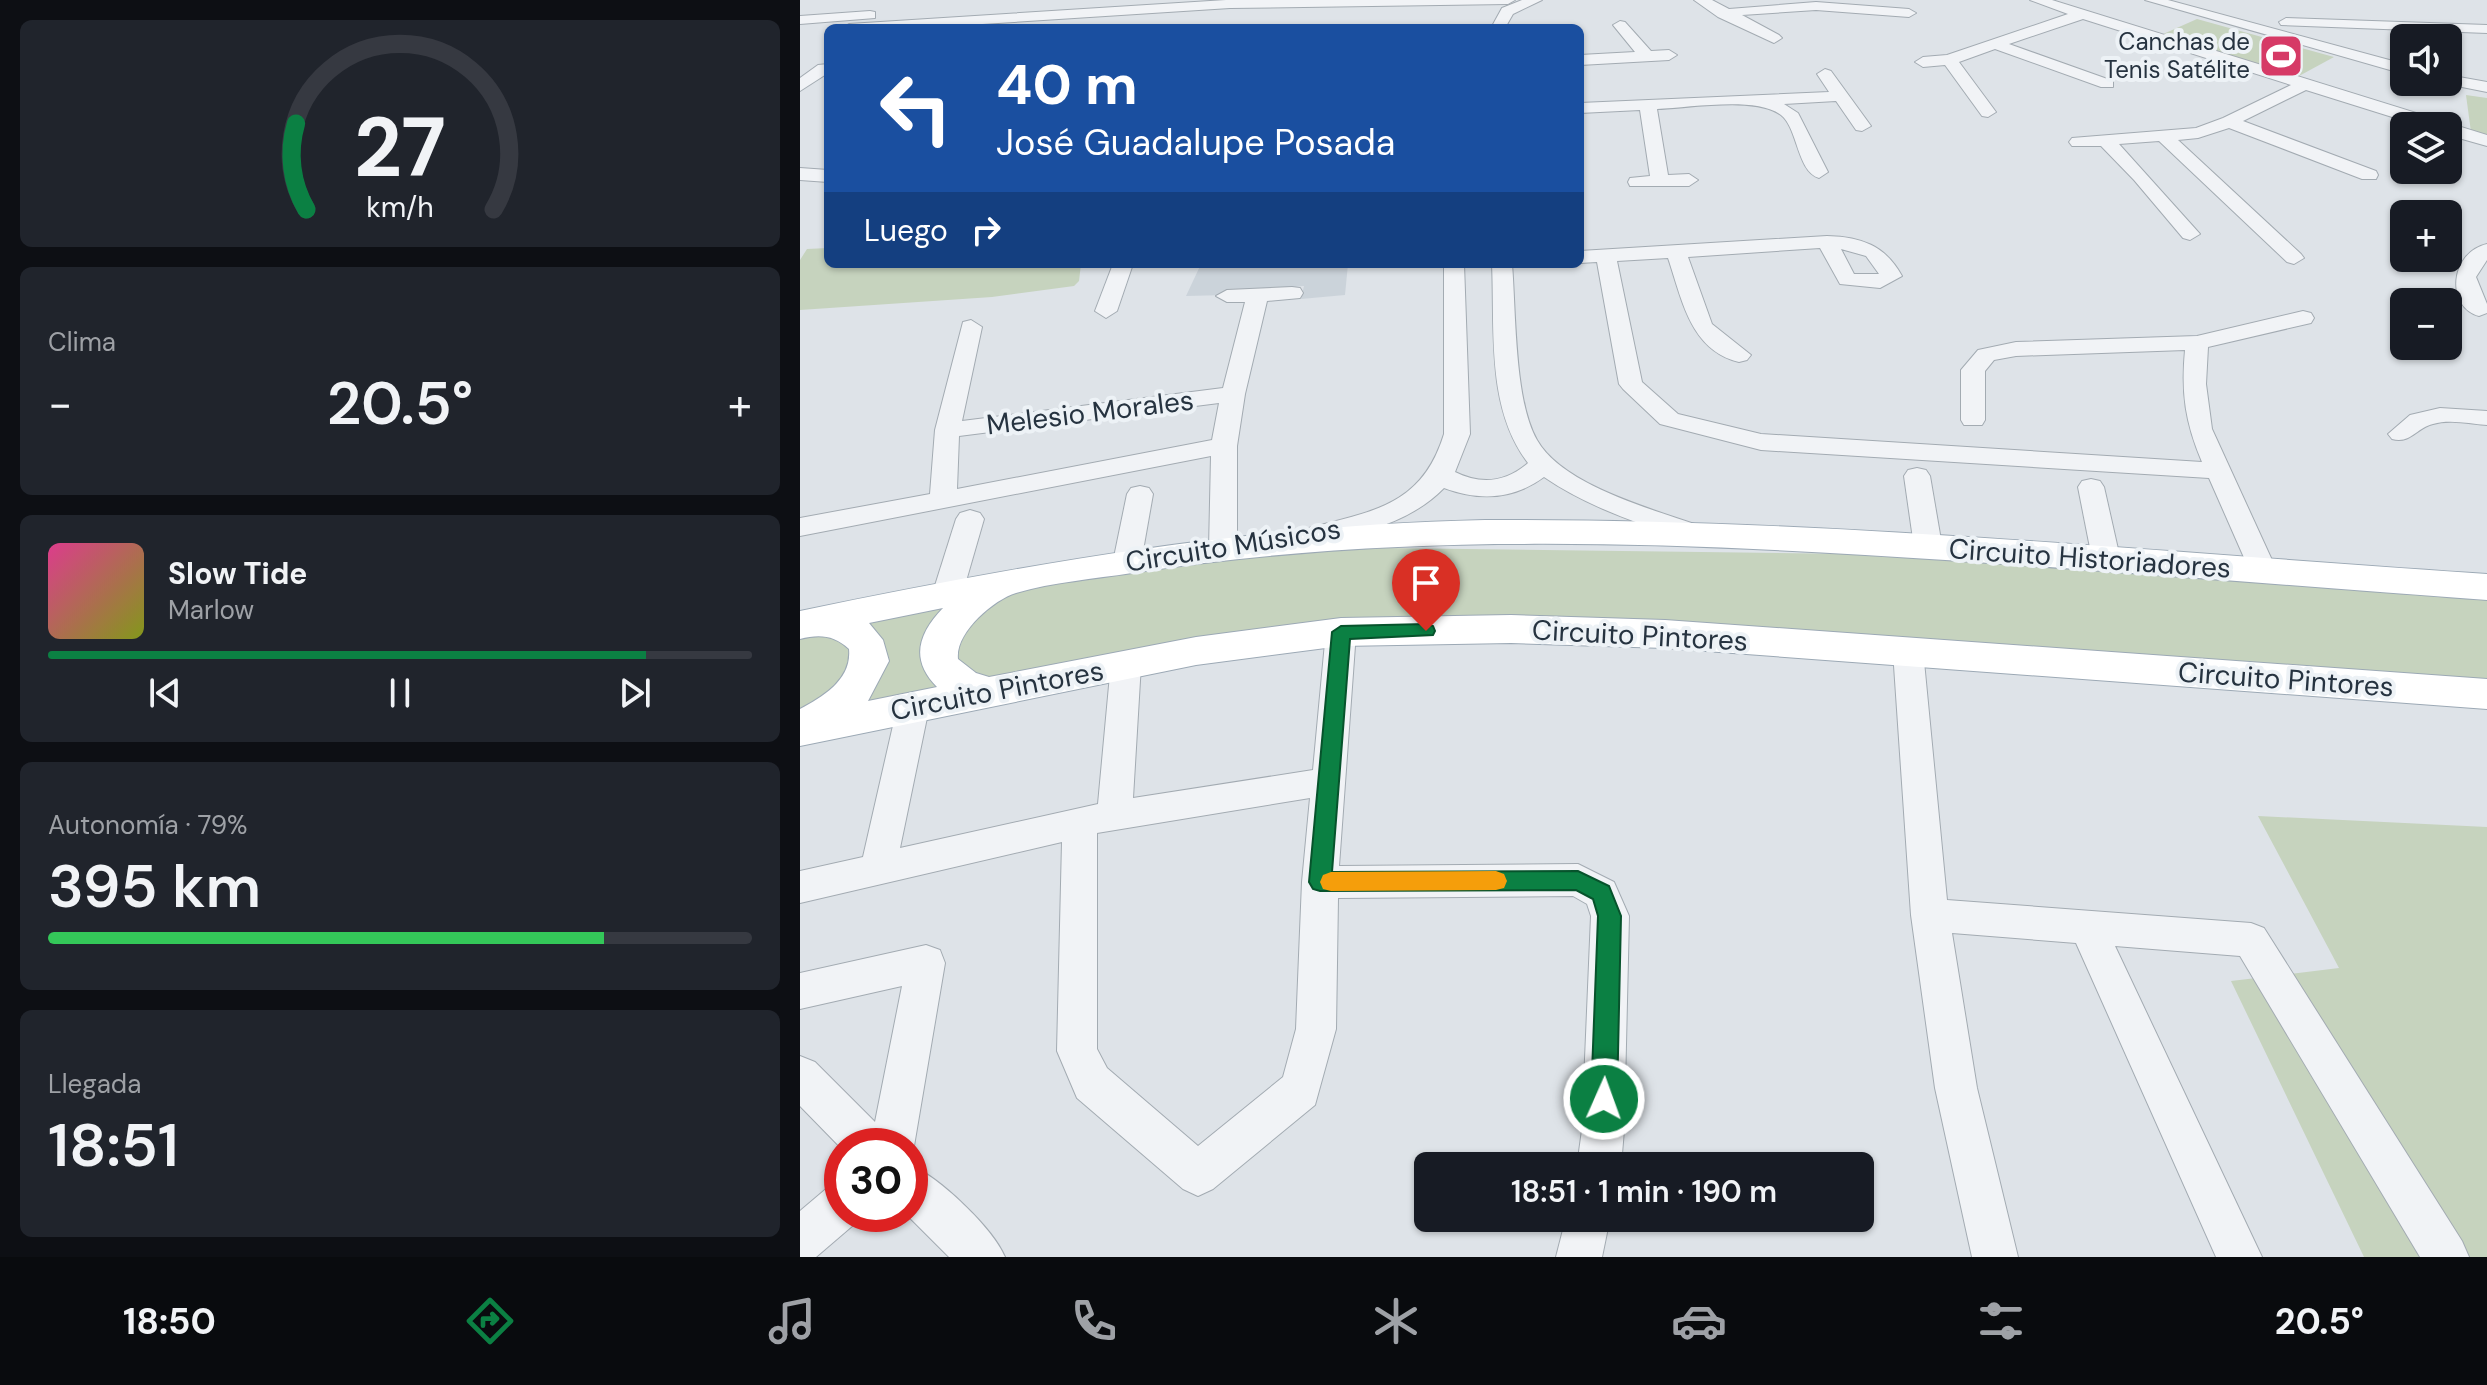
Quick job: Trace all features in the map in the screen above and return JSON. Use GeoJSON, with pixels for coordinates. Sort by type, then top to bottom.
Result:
{"type":"FeatureCollection","features":[{"type":"Feature","properties":{"kind":"main road","name":"Circuito Historiadores"},"geometry":{"type":"LineString","coordinates":[[1290,541],[1544,531],[1693,533],[2106,558],[2487,587]]}},
{"type":"Feature","properties":{"kind":"main road","name":"Circuito Músicos"},"geometry":{"type":"LineString","coordinates":[[807,623],[1004,583],[1127,562],[1290,541]]}},
{"type":"Feature","properties":{"kind":"main road"},"geometry":{"type":"LineString","coordinates":[[988,692],[974,690],[951,679],[940,665],[938,647],[947,627],[959,613],[1004,583]]}},
{"type":"Feature","properties":{"kind":"main road"},"geometry":{"type":"LineString","coordinates":[[800,729],[856,689],[870,660],[867,643],[853,629],[807,623]]}},
{"type":"Feature","properties":{"kind":"main road","name":"Circuito Pintores"},"geometry":{"type":"LineString","coordinates":[[800,729],[1196,651],[1341,632],[1511,629],[1665,634],[2487,694]]}},
{"type":"Feature","properties":{"kind":"street"},"geometry":{"type":"LineString","coordinates":[[800,20],[1116,0]]}},
{"type":"Feature","properties":{"kind":"street"},"geometry":{"type":"LineString","coordinates":[[1436,3],[1462,17],[1479,13],[1503,14],[1535,0]]}},
{"type":"Feature","properties":{"kind":"street"},"geometry":{"type":"LineString","coordinates":[[1701,0],[1774,38]]}},
{"type":"Feature","properties":{"kind":"street"},"geometry":{"type":"LineString","coordinates":[[2037,0],[2083,14]]}},
{"type":"Feature","properties":{"kind":"street"},"geometry":{"type":"LineString","coordinates":[[971,24],[1230,4],[1436,3],[1503,14]]}},
{"type":"Feature","properties":{"kind":"street"},"geometry":{"type":"LineString","coordinates":[[1723,14],[1795,5],[1846,6],[1909,13]]}},
{"type":"Feature","properties":{"kind":"street"},"geometry":{"type":"LineString","coordinates":[[2065,8],[2112,6]]}},
{"type":"Feature","properties":{"kind":"street"},"geometry":{"type":"LineString","coordinates":[[1923,62],[1949,60],[2083,14],[2182,9],[2390,65]]}},
{"type":"Feature","properties":{"kind":"street"},"geometry":{"type":"LineString","coordinates":[[2140,13],[2303,85],[2393,112]]}},
{"type":"Feature","properties":{"kind":"street"},"geometry":{"type":"LineString","coordinates":[[2286,22],[2487,29]]}},
{"type":"Feature","properties":{"kind":"street"},"geometry":{"type":"LineString","coordinates":[[1620,25],[1647,56]]}},
{"type":"Feature","properties":{"kind":"street"},"geometry":{"type":"LineString","coordinates":[[800,31],[824,29]]}},
{"type":"Feature","properties":{"kind":"street"},"geometry":{"type":"LineString","coordinates":[[1994,44],[2114,82],[2076,87]]}},
{"type":"Feature","properties":{"kind":"street"},"geometry":{"type":"LineString","coordinates":[[1584,60],[1669,55]]}},
{"type":"Feature","properties":{"kind":"street"},"geometry":{"type":"LineString","coordinates":[[1949,60],[1988,112]]}},
{"type":"Feature","properties":{"kind":"street"},"geometry":{"type":"LineString","coordinates":[[801,83],[824,68]]}},
{"type":"Feature","properties":{"kind":"street"},"geometry":{"type":"LineString","coordinates":[[1825,74],[1862,126]]}},
{"type":"Feature","properties":{"kind":"street"},"geometry":{"type":"LineString","coordinates":[[2462,83],[2486,88]]}},
{"type":"Feature","properties":{"kind":"street"},"geometry":{"type":"LineString","coordinates":[[2078,142],[2198,133],[2229,122],[2303,85]]}},
{"type":"Feature","properties":{"kind":"street"},"geometry":{"type":"LineString","coordinates":[[1584,108],[1759,98],[1794,105],[1841,96]]}},
{"type":"Feature","properties":{"kind":"street"},"geometry":{"type":"LineString","coordinates":[[1648,105],[1660,181]]}},
{"type":"Feature","properties":{"kind":"street"},"geometry":{"type":"LineString","coordinates":[[1794,105],[1819,172]]}},
{"type":"Feature","properties":{"kind":"street"},"geometry":{"type":"LineString","coordinates":[[2229,122],[2376,171],[2352,186]]}},
{"type":"Feature","properties":{"kind":"street"},"geometry":{"type":"LineString","coordinates":[[2462,133],[2487,141]]}},
{"type":"Feature","properties":{"kind":"street"},"geometry":{"type":"LineString","coordinates":[[2165,137],[2294,258]]}},
{"type":"Feature","properties":{"kind":"street"},"geometry":{"type":"LineString","coordinates":[[2106,141],[2141,176],[2190,234]]}},
{"type":"Feature","properties":{"kind":"street"},"geometry":{"type":"LineString","coordinates":[[2141,176],[2200,170]]}},
{"type":"Feature","properties":{"kind":"street"},"geometry":{"type":"LineString","coordinates":[[800,174],[824,176]]}},
{"type":"Feature","properties":{"kind":"street"},"geometry":{"type":"LineString","coordinates":[[1637,182],[1689,180]]}},
{"type":"Feature","properties":{"kind":"street"},"geometry":{"type":"LineString","coordinates":[[1584,257],[1827,242]]}},
{"type":"Feature","properties":{"kind":"street"},"geometry":{"type":"LineString","coordinates":[[2479,309],[2467,289],[2464,274],[2472,261],[2487,250]]}},
{"type":"Feature","properties":{"kind":"street"},"geometry":{"type":"LineString","coordinates":[[1677,253],[1702,326],[1713,338],[1739,355]]}},
{"type":"Feature","properties":{"kind":"street"},"geometry":{"type":"LineString","coordinates":[[1606,256],[1631,384],[1669,419],[1761,442],[2219,471]]}},
{"type":"Feature","properties":{"kind":"street"},"geometry":{"type":"LineString","coordinates":[[1106,311],[1122,268]]}},
{"type":"Feature","properties":{"kind":"street","name":"Circuito Músicos"},"geometry":{"type":"LineString","coordinates":[[1290,541],[1369,522],[1398,510],[1426,494],[1442,476],[1453,455],[1457,434],[1454,268]]}},
{"type":"Feature","properties":{"kind":"street","name":"Circuito Historiadores"},"geometry":{"type":"LineString","coordinates":[[1502,268],[1514,412],[1525,441],[1543,464],[1599,499],[1693,533]]}},
{"type":"Feature","properties":{"kind":"street"},"geometry":{"type":"LineString","coordinates":[[1227,296],[1292,293]]}},
{"type":"Feature","properties":{"kind":"street"},"geometry":{"type":"LineString","coordinates":[[1223,549],[1224,446],[1233,394],[1258,295]]}},
{"type":"Feature","properties":{"kind":"street"},"geometry":{"type":"LineString","coordinates":[[1973,420],[1973,370],[1986,355],[2016,349],[2197,343],[2303,318]]}},
{"type":"Feature","properties":{"kind":"street","name":"Melesio Morales"},"geometry":{"type":"LineString","coordinates":[[943,498],[947,430],[971,327]]}},
{"type":"Feature","properties":{"kind":"street"},"geometry":{"type":"LineString","coordinates":[[2197,343],[2194,384],[2200,429],[2263,571]]}},
{"type":"Feature","properties":{"kind":"street","name":"Melesio Morales"},"geometry":{"type":"LineString","coordinates":[[947,430],[1233,394]]}},
{"type":"Feature","properties":{"kind":"street"},"geometry":{"type":"LineString","coordinates":[[2401,434],[2411,422],[2425,417],[2487,418]]}},
{"type":"Feature","properties":{"kind":"street"},"geometry":{"type":"LineString","coordinates":[[800,527],[1224,446]]}},
{"type":"Feature","properties":{"kind":"street"},"geometry":{"type":"LineString","coordinates":[[1442,476],[1460,487],[1486,491],[1524,480],[1543,464]]}},
{"type":"Feature","properties":{"kind":"street"},"geometry":{"type":"LineString","coordinates":[[1917,476],[1928,546]]}},
{"type":"Feature","properties":{"kind":"street"},"geometry":{"type":"LineString","coordinates":[[2091,487],[2106,558]]}},
{"type":"Feature","properties":{"kind":"street"},"geometry":{"type":"LineString","coordinates":[[1127,562],[1140,494]]}},
{"type":"Feature","properties":{"kind":"street"},"geometry":{"type":"LineString","coordinates":[[947,595],[970,519]]}},
{"type":"Feature","properties":{"kind":"street"},"geometry":{"type":"LineString","coordinates":[[1126,664],[1097,818],[1077,1051],[1092,1083],[1198,1174],[1300,1090],[1316,1029],[1320,882],[1341,632]]}},
{"type":"Feature","properties":{"kind":"street"},"geometry":{"type":"LineString","coordinates":[[1908,651],[1930,915],[1956,1088],[1995,1257]]}},
{"type":"Feature","properties":{"kind":"street"},"geometry":{"type":"LineString","coordinates":[[878,869],[913,708]]}},
{"type":"Feature","properties":{"kind":"street"},"geometry":{"type":"LineString","coordinates":[[800,887],[1097,818],[1328,781]]}},
{"type":"Feature","properties":{"kind":"street"},"geometry":{"type":"LineString","coordinates":[[1320,882],[1578,880],[1601,893],[1610,916],[1601,1152]]}},
{"type":"Feature","properties":{"kind":"street"},"geometry":{"type":"LineString","coordinates":[[1930,915],[2251,940],[2446,1257]]}},
{"type":"Feature","properties":{"kind":"street"},"geometry":{"type":"LineString","coordinates":[[2088,929],[2239,1257]]}},
{"type":"Feature","properties":{"kind":"street"},"geometry":{"type":"LineString","coordinates":[[800,991],[926,963],[895,1128]]}},
{"type":"Feature","properties":{"kind":"street"},"geometry":{"type":"LineString","coordinates":[[800,1076],[851,1128]]}},
{"type":"Feature","properties":{"kind":"street"},"geometry":{"type":"LineString","coordinates":[[928,1204],[982,1257]]}},
{"type":"Feature","properties":{"kind":"street"},"geometry":{"type":"LineString","coordinates":[[800,1241],[824,1220]]}},
{"type":"Feature","properties":{"kind":"street"},"geometry":{"type":"LineString","coordinates":[[1579,1257],[1585,1232]]}},
{"type":"Feature","properties":{"kind":"shaded area"},"geometry":{"type":"Polygon","coordinates":[[[1199,268],[1348,268],[1345,295],[1301,299],[1304,286],[1231,291],[1227,295],[1186,296],[1199,268]]]}},
{"type":"Feature","properties":{"kind":"green space"},"geometry":{"type":"Polygon","coordinates":[[[2197,19],[2334,57],[2299,76],[2161,35],[2197,19]]]}},
{"type":"Feature","properties":{"kind":"green space"},"geometry":{"type":"Polygon","coordinates":[[[2466,95],[2487,98],[2487,135],[2471,132],[2466,95]]]}},
{"type":"Feature","properties":{"kind":"green space"},"geometry":{"type":"Polygon","coordinates":[[[824,248],[824,268],[1081,268],[1079,281],[1074,286],[992,297],[800,310],[800,260],[807,249],[824,248]]]}},
{"type":"Feature","properties":{"kind":"green space"},"geometry":{"type":"Polygon","coordinates":[[[1304,547],[1926,555],[2487,594],[2487,679],[1668,632],[1345,626],[800,724],[800,629],[915,604],[1304,547]]]}},
{"type":"Feature","properties":{"kind":"green space"},"geometry":{"type":"Polygon","coordinates":[[[2258,816],[2487,827],[2487,1257],[2364,1257],[2231,981],[2339,968],[2258,816]]]}},
{"type":"Feature","properties":{"kind":"slow traffic"},"geometry":{"type":"LineString","coordinates":[[1331,882],[1496,881]]}},
{"type":"Feature","properties":{"kind":"place","name":"Canchas de Tenis Satélite"},"geometry":{"type":"Point","coordinates":[2281,56]}},
{"type":"Feature","properties":{"kind":"route"},"geometry":{"type":"LineString","coordinates":[[1426,631],[1341,632],[1320,882],[1578,880],[1601,893],[1610,916],[1604,1099]]}}]}
